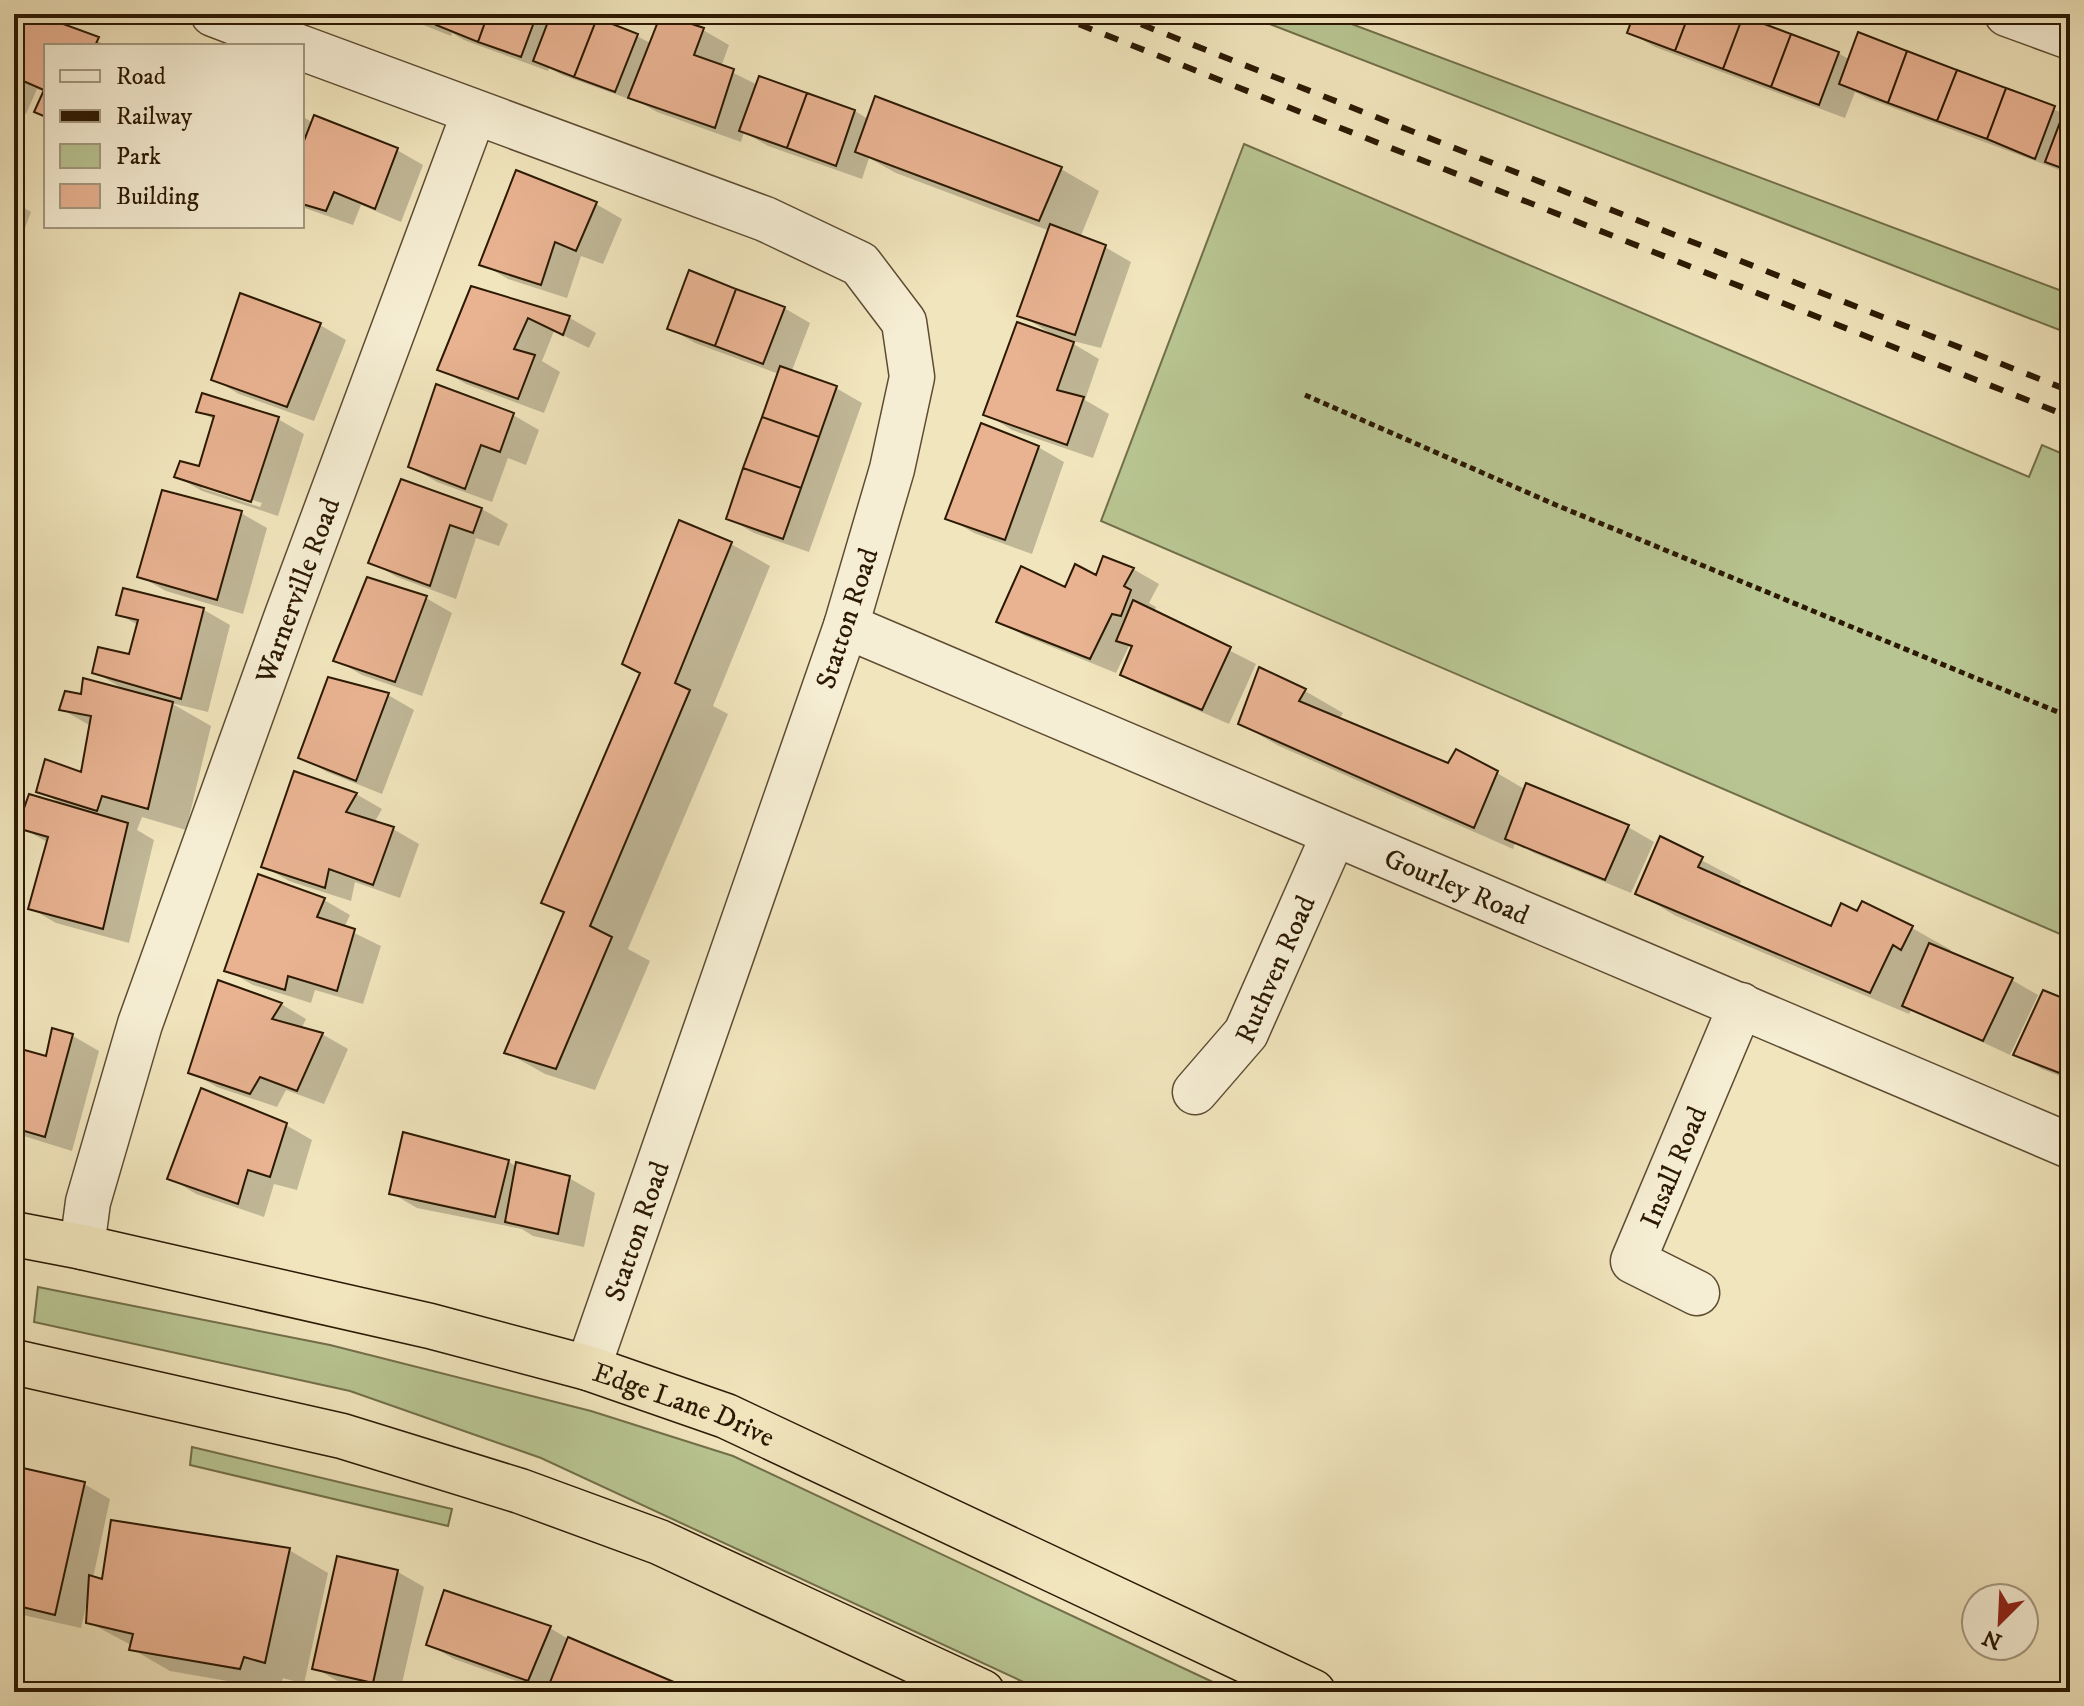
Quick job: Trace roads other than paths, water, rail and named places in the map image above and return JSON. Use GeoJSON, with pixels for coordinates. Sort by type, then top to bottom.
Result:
{"type":"FeatureCollection","features":[{"type":"Feature","properties":{"kind":"highway","name":"Edge Lane Drive"},"geometry":{"type":"LineString","coordinates":[[14,1234],[430,1326],[588,1368],[726,1416],[1313,1692]]}},
{"type":"Feature","properties":{"kind":"highway"},"geometry":{"type":"LineString","coordinates":[[14,1362],[342,1436],[520,1491],[659,1542],[982,1692]]}},
{"type":"Feature","properties":{"kind":"street"},"geometry":{"type":"LineString","coordinates":[[213,14],[292,44]]}},
{"type":"Feature","properties":{"kind":"street"},"geometry":{"type":"LineString","coordinates":[[2007,14],[2070,37]]}},
{"type":"Feature","properties":{"kind":"street"},"geometry":{"type":"LineString","coordinates":[[304,49],[474,113]]}},
{"type":"Feature","properties":{"kind":"street","name":"Statton Road"},"geometry":{"type":"LineString","coordinates":[[474,113],[765,219],[860,264],[904,322],[912,377],[892,469],[846,626],[588,1368]]}},
{"type":"Feature","properties":{"kind":"street","name":"Warnerville Road"},"geometry":{"type":"LineString","coordinates":[[82,1247],[88,1202],[140,1024],[286,618],[474,113]]}},
{"type":"Feature","properties":{"kind":"street","name":"Gourley Road"},"geometry":{"type":"LineString","coordinates":[[846,626],[2070,1146]]}},
{"type":"Feature","properties":{"kind":"street","name":"Ruthven Road"},"geometry":{"type":"LineString","coordinates":[[1195,1092],[1246,1033],[1334,834]]}},
{"type":"Feature","properties":{"kind":"street","name":"Insall Road"},"geometry":{"type":"LineString","coordinates":[[1697,1293],[1633,1261],[1741,1005]]}},
{"type":"Feature","properties":{"kind":"railway"},"geometry":{"type":"LineString","coordinates":[[1053,14],[2070,417]]}},
{"type":"Feature","properties":{"kind":"railway"},"geometry":{"type":"LineString","coordinates":[[1115,14],[2070,391]]}}]}
